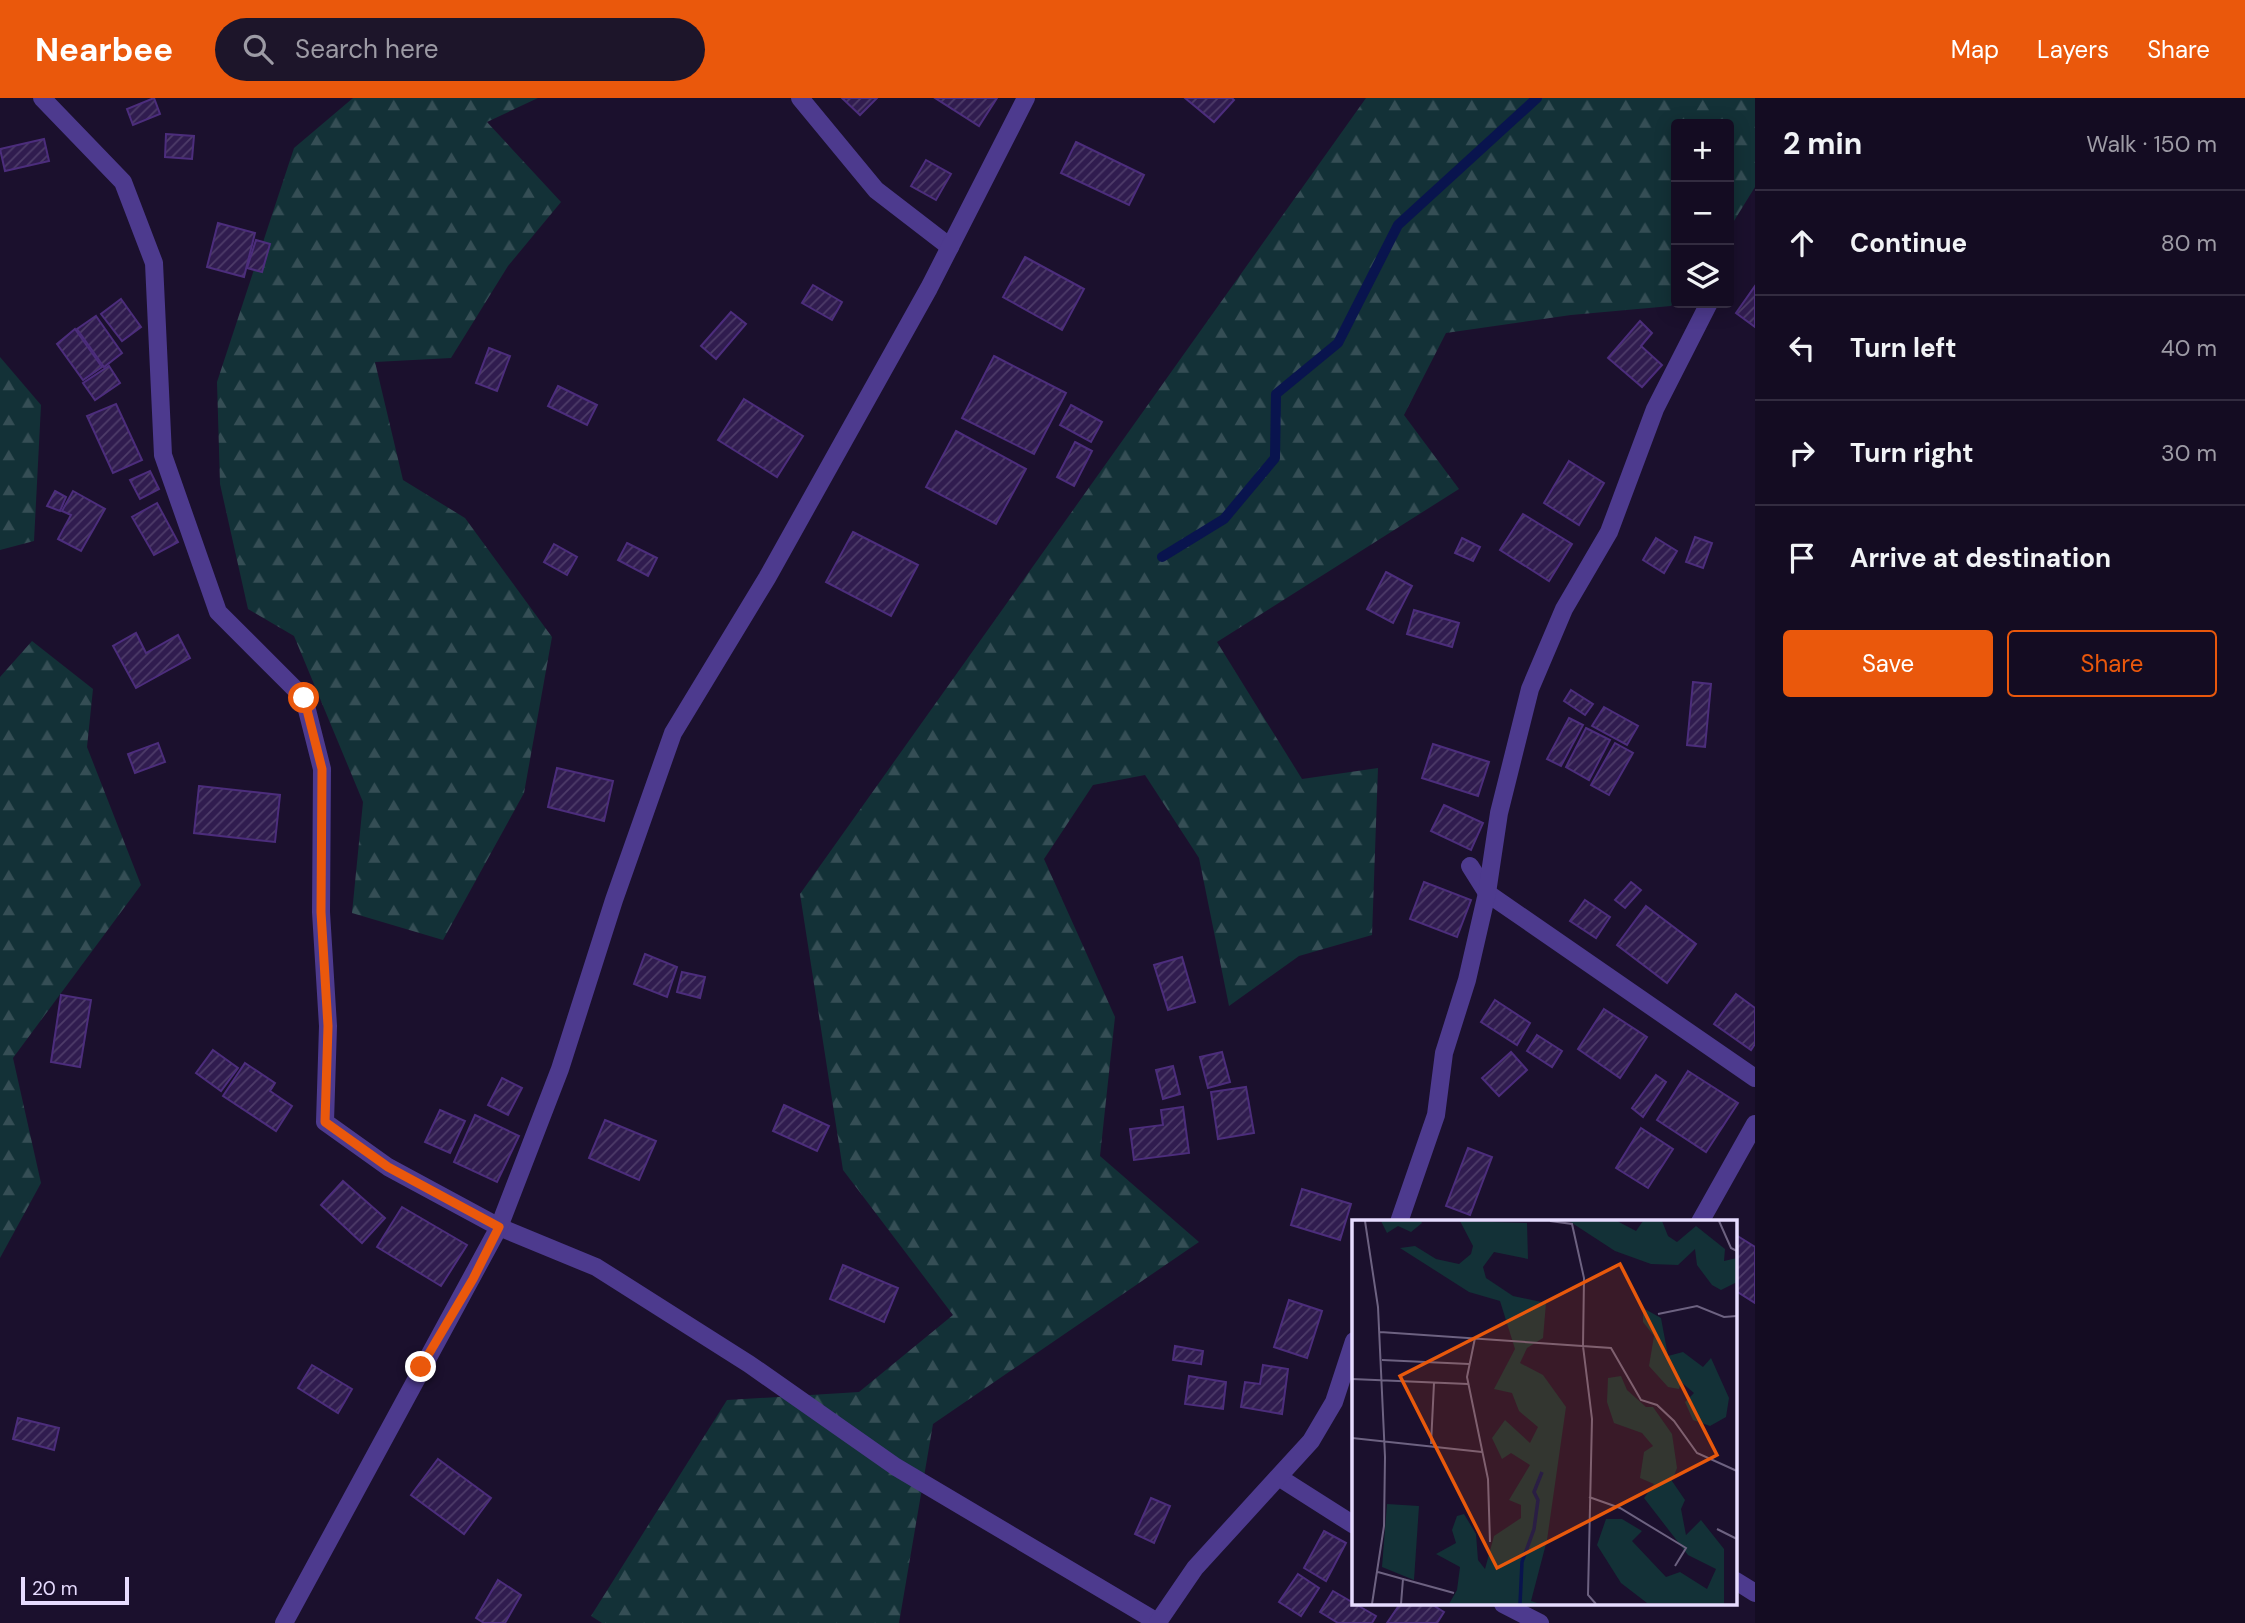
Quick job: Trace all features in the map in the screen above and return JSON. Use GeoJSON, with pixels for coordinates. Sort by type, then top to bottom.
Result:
{"type":"FeatureCollection","features":[{"type":"Feature","properties":{"kind":"street"},"geometry":{"type":"LineString","coordinates":[[42,98],[123,182],[154,263],[163,455],[218,612],[304,698],[322,769],[321,912],[328,1026],[325,1122],[388,1167],[499,1227],[596,1267],[749,1364],[896,1466],[1159,1623],[1195,1568],[1311,1441],[1334,1402],[1352,1352]]}},
{"type":"Feature","properties":{"kind":"street"},"geometry":{"type":"LineString","coordinates":[[800,98],[876,190],[950,247]]}},
{"type":"Feature","properties":{"kind":"street"},"geometry":{"type":"LineString","coordinates":[[285,1623],[499,1227],[560,1069],[614,900],[673,733],[767,578],[950,247],[1026,98]]}},
{"type":"Feature","properties":{"kind":"street"},"geometry":{"type":"LineString","coordinates":[[1400,1220],[1436,1115],[1444,1053],[1467,980],[1487,893],[1499,813],[1530,689],[1564,609],[1609,532],[1656,409],[1706,308]]}},
{"type":"Feature","properties":{"kind":"street"},"geometry":{"type":"LineString","coordinates":[[1470,866],[1487,893],[1755,1078]]}},
{"type":"Feature","properties":{"kind":"street"},"geometry":{"type":"LineString","coordinates":[[1701,1220],[1755,1124]]}},
{"type":"Feature","properties":{"kind":"street"},"geometry":{"type":"LineString","coordinates":[[1280,1478],[1352,1524]]}},
{"type":"Feature","properties":{"kind":"street"},"geometry":{"type":"LineString","coordinates":[[1738,1582],[1755,1593]]}},
{"type":"Feature","properties":{"kind":"street"},"geometry":{"type":"LineString","coordinates":[[1507,1606],[1540,1623]]}},
{"type":"Feature","properties":{"kind":"green space"},"geometry":{"type":"Polygon","coordinates":[[[353,98],[538,98],[487,122],[561,202],[508,266],[451,358],[375,362],[403,480],[465,518],[552,637],[524,793],[443,940],[352,913],[363,802],[294,636],[248,609],[220,484],[217,382],[294,148],[353,98]]]}},
{"type":"Feature","properties":{"kind":"green space"},"geometry":{"type":"Polygon","coordinates":[[[1366,98],[1755,98],[1755,187],[1734,221],[1734,119],[1671,119],[1671,306],[1571,315],[1446,333],[1404,415],[1459,489],[1217,642],[1302,779],[1378,768],[1372,935],[1299,956],[1229,1006],[1199,858],[1145,775],[1093,785],[1044,859],[1115,1017],[1100,1156],[1199,1242],[933,1424],[899,1623],[602,1623],[591,1616],[727,1400],[859,1392],[953,1315],[843,1170],[800,894],[1366,98]]]}},
{"type":"Feature","properties":{"kind":"green space"},"geometry":{"type":"Polygon","coordinates":[[[0,357],[41,405],[34,541],[0,550],[0,357]]]}},
{"type":"Feature","properties":{"kind":"green space"},"geometry":{"type":"Polygon","coordinates":[[[32,641],[93,689],[87,747],[141,885],[13,1058],[41,1183],[0,1258],[0,677],[32,641]]]}},
{"type":"Feature","properties":{"kind":"building"},"geometry":{"type":"Polygon","coordinates":[[[154,98],[160,114],[133,125],[127,109],[154,98]]]}},
{"type":"Feature","properties":{"kind":"building"},"geometry":{"type":"Polygon","coordinates":[[[842,98],[877,98],[860,115],[842,98]]]}},
{"type":"Feature","properties":{"kind":"building"},"geometry":{"type":"Polygon","coordinates":[[[935,98],[997,98],[979,126],[935,98]]]}},
{"type":"Feature","properties":{"kind":"building"},"geometry":{"type":"Polygon","coordinates":[[[1185,98],[1232,98],[1234,100],[1214,122],[1185,98]]]}},
{"type":"Feature","properties":{"kind":"building"},"geometry":{"type":"Polygon","coordinates":[[[166,134],[194,136],[192,159],[165,157],[166,134]]]}},
{"type":"Feature","properties":{"kind":"building"},"geometry":{"type":"Polygon","coordinates":[[[44,139],[49,161],[5,171],[0,149],[44,139]]]}},
{"type":"Feature","properties":{"kind":"building"},"geometry":{"type":"Polygon","coordinates":[[[1076,142],[1144,175],[1129,205],[1061,173],[1076,142]]]}},
{"type":"Feature","properties":{"kind":"building"},"geometry":{"type":"Polygon","coordinates":[[[926,160],[951,174],[936,200],[911,186],[926,160]]]}},
{"type":"Feature","properties":{"kind":"building"},"geometry":{"type":"Polygon","coordinates":[[[218,223],[255,233],[244,277],[207,267],[218,223]]]}},
{"type":"Feature","properties":{"kind":"building"},"geometry":{"type":"Polygon","coordinates":[[[256,240],[270,244],[262,272],[247,268],[256,240]]]}},
{"type":"Feature","properties":{"kind":"building"},"geometry":{"type":"Polygon","coordinates":[[[1025,257],[1084,289],[1062,330],[1003,297],[1025,257]]]}},
{"type":"Feature","properties":{"kind":"building"},"geometry":{"type":"Polygon","coordinates":[[[813,285],[842,302],[832,320],[802,303],[813,285]]]}},
{"type":"Feature","properties":{"kind":"building"},"geometry":{"type":"Polygon","coordinates":[[[1755,286],[1755,327],[1736,313],[1755,286]]]}},
{"type":"Feature","properties":{"kind":"building"},"geometry":{"type":"Polygon","coordinates":[[[121,299],[141,327],[122,341],[101,314],[121,299]]]}},
{"type":"Feature","properties":{"kind":"building"},"geometry":{"type":"Polygon","coordinates":[[[731,312],[746,324],[716,359],[701,346],[731,312]]]}},
{"type":"Feature","properties":{"kind":"building"},"geometry":{"type":"Polygon","coordinates":[[[96,316],[122,353],[104,367],[77,329],[96,316]]]}},
{"type":"Feature","properties":{"kind":"building"},"geometry":{"type":"Polygon","coordinates":[[[1640,321],[1652,333],[1641,346],[1662,365],[1642,387],[1608,358],[1640,321]]]}},
{"type":"Feature","properties":{"kind":"building"},"geometry":{"type":"Polygon","coordinates":[[[75,329],[102,367],[83,380],[57,344],[75,329]]]}},
{"type":"Feature","properties":{"kind":"building"},"geometry":{"type":"Polygon","coordinates":[[[489,348],[510,356],[497,391],[476,383],[489,348]]]}},
{"type":"Feature","properties":{"kind":"building"},"geometry":{"type":"Polygon","coordinates":[[[994,356],[1066,393],[1034,454],[962,418],[994,356]]]}},
{"type":"Feature","properties":{"kind":"building"},"geometry":{"type":"Polygon","coordinates":[[[109,366],[120,383],[95,400],[83,383],[109,366]]]}},
{"type":"Feature","properties":{"kind":"building"},"geometry":{"type":"Polygon","coordinates":[[[558,386],[597,405],[587,425],[548,406],[558,386]]]}},
{"type":"Feature","properties":{"kind":"building"},"geometry":{"type":"Polygon","coordinates":[[[744,399],[803,436],[777,477],[718,440],[744,399]]]}},
{"type":"Feature","properties":{"kind":"building"},"geometry":{"type":"Polygon","coordinates":[[[116,404],[142,460],[113,473],[87,416],[116,404]]]}},
{"type":"Feature","properties":{"kind":"building"},"geometry":{"type":"Polygon","coordinates":[[[1071,405],[1102,422],[1091,442],[1060,425],[1071,405]]]}},
{"type":"Feature","properties":{"kind":"building"},"geometry":{"type":"Polygon","coordinates":[[[956,431],[1026,469],[996,524],[926,487],[956,431]]]}},
{"type":"Feature","properties":{"kind":"building"},"geometry":{"type":"Polygon","coordinates":[[[1075,442],[1092,451],[1074,486],[1057,477],[1075,442]]]}},
{"type":"Feature","properties":{"kind":"building"},"geometry":{"type":"Polygon","coordinates":[[[1569,461],[1604,483],[1579,525],[1544,503],[1569,461]]]}},
{"type":"Feature","properties":{"kind":"building"},"geometry":{"type":"Polygon","coordinates":[[[150,471],[159,489],[140,499],[130,480],[150,471]]]}},
{"type":"Feature","properties":{"kind":"building"},"geometry":{"type":"Polygon","coordinates":[[[55,491],[66,497],[60,511],[47,506],[55,491]]]}},
{"type":"Feature","properties":{"kind":"building"},"geometry":{"type":"Polygon","coordinates":[[[73,491],[105,509],[81,551],[58,539],[71,515],[62,511],[73,491]]]}},
{"type":"Feature","properties":{"kind":"building"},"geometry":{"type":"Polygon","coordinates":[[[157,503],[178,542],[154,555],[132,517],[157,503]]]}},
{"type":"Feature","properties":{"kind":"building"},"geometry":{"type":"Polygon","coordinates":[[[1523,514],[1572,544],[1549,581],[1500,550],[1523,514]]]}},
{"type":"Feature","properties":{"kind":"building"},"geometry":{"type":"Polygon","coordinates":[[[853,532],[918,565],[891,616],[826,582],[853,532]]]}},
{"type":"Feature","properties":{"kind":"building"},"geometry":{"type":"Polygon","coordinates":[[[1695,537],[1712,543],[1703,568],[1686,562],[1695,537]]]}},
{"type":"Feature","properties":{"kind":"building"},"geometry":{"type":"Polygon","coordinates":[[[1462,538],[1480,547],[1473,561],[1455,553],[1462,538]]]}},
{"type":"Feature","properties":{"kind":"building"},"geometry":{"type":"Polygon","coordinates":[[[1656,538],[1677,551],[1664,573],[1643,560],[1656,538]]]}},
{"type":"Feature","properties":{"kind":"building"},"geometry":{"type":"Polygon","coordinates":[[[627,543],[657,558],[648,576],[618,560],[627,543]]]}},
{"type":"Feature","properties":{"kind":"building"},"geometry":{"type":"Polygon","coordinates":[[[554,544],[577,557],[567,575],[544,562],[554,544]]]}},
{"type":"Feature","properties":{"kind":"building"},"geometry":{"type":"Polygon","coordinates":[[[1386,572],[1412,586],[1393,623],[1367,609],[1386,572]]]}},
{"type":"Feature","properties":{"kind":"building"},"geometry":{"type":"Polygon","coordinates":[[[1414,610],[1459,623],[1452,647],[1407,634],[1414,610]]]}},
{"type":"Feature","properties":{"kind":"building"},"geometry":{"type":"Polygon","coordinates":[[[136,633],[146,653],[178,635],[190,658],[136,688],[113,646],[136,633]]]}},
{"type":"Feature","properties":{"kind":"building"},"geometry":{"type":"Polygon","coordinates":[[[1693,682],[1711,684],[1705,747],[1687,745],[1693,682]]]}},
{"type":"Feature","properties":{"kind":"building"},"geometry":{"type":"Polygon","coordinates":[[[1571,690],[1593,704],[1585,715],[1564,701],[1571,690]]]}},
{"type":"Feature","properties":{"kind":"building"},"geometry":{"type":"Polygon","coordinates":[[[1604,707],[1638,726],[1627,745],[1592,726],[1604,707]]]}},
{"type":"Feature","properties":{"kind":"building"},"geometry":{"type":"Polygon","coordinates":[[[1569,718],[1583,725],[1561,766],[1547,759],[1569,718]]]}},
{"type":"Feature","properties":{"kind":"building"},"geometry":{"type":"Polygon","coordinates":[[[1586,728],[1610,740],[1589,780],[1566,767],[1586,728]]]}},
{"type":"Feature","properties":{"kind":"building"},"geometry":{"type":"Polygon","coordinates":[[[158,743],[165,762],[135,773],[128,754],[158,743]]]}},
{"type":"Feature","properties":{"kind":"building"},"geometry":{"type":"Polygon","coordinates":[[[1615,743],[1633,753],[1609,795],[1591,785],[1615,743]]]}},
{"type":"Feature","properties":{"kind":"building"},"geometry":{"type":"Polygon","coordinates":[[[1433,744],[1489,762],[1478,796],[1422,778],[1433,744]]]}},
{"type":"Feature","properties":{"kind":"building"},"geometry":{"type":"Polygon","coordinates":[[[557,768],[613,781],[604,821],[548,807],[557,768]]]}},
{"type":"Feature","properties":{"kind":"building"},"geometry":{"type":"Polygon","coordinates":[[[199,786],[280,795],[275,842],[194,833],[199,786]]]}},
{"type":"Feature","properties":{"kind":"building"},"geometry":{"type":"Polygon","coordinates":[[[1444,805],[1483,823],[1471,850],[1431,831],[1444,805]]]}},
{"type":"Feature","properties":{"kind":"building"},"geometry":{"type":"Polygon","coordinates":[[[1424,882],[1471,900],[1457,937],[1410,919],[1424,882]]]}},
{"type":"Feature","properties":{"kind":"building"},"geometry":{"type":"Polygon","coordinates":[[[1631,882],[1641,890],[1625,908],[1615,900],[1631,882]]]}},
{"type":"Feature","properties":{"kind":"building"},"geometry":{"type":"Polygon","coordinates":[[[1585,900],[1610,917],[1596,938],[1570,921],[1585,900]]]}},
{"type":"Feature","properties":{"kind":"building"},"geometry":{"type":"Polygon","coordinates":[[[1646,906],[1696,944],[1667,983],[1617,945],[1646,906]]]}},
{"type":"Feature","properties":{"kind":"building"},"geometry":{"type":"Polygon","coordinates":[[[645,954],[677,967],[667,997],[634,984],[645,954]]]}},
{"type":"Feature","properties":{"kind":"building"},"geometry":{"type":"Polygon","coordinates":[[[1182,957],[1195,1002],[1168,1010],[1154,965],[1182,957]]]}},
{"type":"Feature","properties":{"kind":"building"},"geometry":{"type":"Polygon","coordinates":[[[682,972],[705,977],[700,998],[677,992],[682,972]]]}},
{"type":"Feature","properties":{"kind":"building"},"geometry":{"type":"Polygon","coordinates":[[[1736,994],[1755,1008],[1755,1044],[1751,1050],[1714,1024],[1736,994]]]}},
{"type":"Feature","properties":{"kind":"building"},"geometry":{"type":"Polygon","coordinates":[[[61,995],[91,1000],[80,1067],[51,1062],[61,995]]]}},
{"type":"Feature","properties":{"kind":"building"},"geometry":{"type":"Polygon","coordinates":[[[1495,1000],[1530,1023],[1517,1045],[1481,1022],[1495,1000]]]}},
{"type":"Feature","properties":{"kind":"building"},"geometry":{"type":"Polygon","coordinates":[[[1604,1009],[1647,1037],[1620,1078],[1578,1049],[1604,1009]]]}},
{"type":"Feature","properties":{"kind":"building"},"geometry":{"type":"Polygon","coordinates":[[[1537,1035],[1562,1051],[1552,1067],[1527,1051],[1537,1035]]]}},
{"type":"Feature","properties":{"kind":"building"},"geometry":{"type":"Polygon","coordinates":[[[213,1050],[238,1068],[221,1091],[196,1073],[213,1050]]]}},
{"type":"Feature","properties":{"kind":"building"},"geometry":{"type":"Polygon","coordinates":[[[1222,1052],[1230,1082],[1208,1088],[1200,1057],[1222,1052]]]}},
{"type":"Feature","properties":{"kind":"building"},"geometry":{"type":"Polygon","coordinates":[[[1511,1052],[1527,1070],[1499,1096],[1482,1078],[1511,1052]]]}},
{"type":"Feature","properties":{"kind":"building"},"geometry":{"type":"Polygon","coordinates":[[[245,1063],[275,1083],[270,1091],[292,1106],[276,1131],[223,1096],[245,1063]]]}},
{"type":"Feature","properties":{"kind":"building"},"geometry":{"type":"Polygon","coordinates":[[[1173,1066],[1180,1094],[1163,1099],[1156,1070],[1173,1066]]]}},
{"type":"Feature","properties":{"kind":"building"},"geometry":{"type":"Polygon","coordinates":[[[1688,1071],[1738,1103],[1706,1152],[1657,1120],[1688,1071]]]}},
{"type":"Feature","properties":{"kind":"building"},"geometry":{"type":"Polygon","coordinates":[[[1656,1075],[1666,1082],[1643,1117],[1632,1108],[1656,1075]]]}},
{"type":"Feature","properties":{"kind":"building"},"geometry":{"type":"Polygon","coordinates":[[[502,1078],[522,1088],[508,1115],[488,1105],[502,1078]]]}},
{"type":"Feature","properties":{"kind":"building"},"geometry":{"type":"Polygon","coordinates":[[[1246,1087],[1254,1133],[1218,1139],[1211,1092],[1246,1087]]]}},
{"type":"Feature","properties":{"kind":"building"},"geometry":{"type":"Polygon","coordinates":[[[784,1105],[829,1126],[817,1151],[773,1131],[784,1105]]]}},
{"type":"Feature","properties":{"kind":"building"},"geometry":{"type":"Polygon","coordinates":[[[1183,1107],[1189,1153],[1134,1160],[1130,1129],[1163,1125],[1161,1110],[1183,1107]]]}},
{"type":"Feature","properties":{"kind":"building"},"geometry":{"type":"Polygon","coordinates":[[[440,1110],[465,1121],[450,1153],[425,1142],[440,1110]]]}},
{"type":"Feature","properties":{"kind":"building"},"geometry":{"type":"Polygon","coordinates":[[[475,1115],[519,1136],[497,1182],[454,1162],[475,1115]]]}},
{"type":"Feature","properties":{"kind":"building"},"geometry":{"type":"Polygon","coordinates":[[[605,1120],[656,1141],[639,1180],[589,1158],[605,1120]]]}},
{"type":"Feature","properties":{"kind":"building"},"geometry":{"type":"Polygon","coordinates":[[[1641,1128],[1673,1149],[1648,1188],[1616,1168],[1641,1128]]]}},
{"type":"Feature","properties":{"kind":"building"},"geometry":{"type":"Polygon","coordinates":[[[1468,1148],[1492,1157],[1470,1215],[1446,1206],[1468,1148]]]}},
{"type":"Feature","properties":{"kind":"building"},"geometry":{"type":"Polygon","coordinates":[[[343,1181],[385,1218],[362,1243],[321,1205],[343,1181]]]}},
{"type":"Feature","properties":{"kind":"building"},"geometry":{"type":"Polygon","coordinates":[[[1302,1189],[1351,1204],[1340,1240],[1291,1225],[1302,1189]]]}},
{"type":"Feature","properties":{"kind":"building"},"geometry":{"type":"Polygon","coordinates":[[[402,1207],[467,1245],[441,1286],[377,1247],[402,1207]]]}},
{"type":"Feature","properties":{"kind":"building"},"geometry":{"type":"Polygon","coordinates":[[[1738,1236],[1755,1247],[1755,1303],[1738,1292],[1738,1236]]]}},
{"type":"Feature","properties":{"kind":"building"},"geometry":{"type":"Polygon","coordinates":[[[843,1265],[898,1288],[884,1322],[830,1299],[843,1265]]]}},
{"type":"Feature","properties":{"kind":"building"},"geometry":{"type":"Polygon","coordinates":[[[1289,1300],[1322,1311],[1307,1358],[1274,1347],[1289,1300]]]}},
{"type":"Feature","properties":{"kind":"building"},"geometry":{"type":"Polygon","coordinates":[[[1175,1346],[1203,1351],[1201,1364],[1173,1360],[1175,1346]]]}},
{"type":"Feature","properties":{"kind":"building"},"geometry":{"type":"Polygon","coordinates":[[[312,1365],[352,1389],[338,1413],[298,1388],[312,1365]]]}},
{"type":"Feature","properties":{"kind":"building"},"geometry":{"type":"Polygon","coordinates":[[[1263,1365],[1288,1369],[1282,1414],[1241,1407],[1245,1382],[1260,1384],[1263,1365]]]}},
{"type":"Feature","properties":{"kind":"building"},"geometry":{"type":"Polygon","coordinates":[[[1189,1376],[1226,1382],[1223,1409],[1185,1404],[1189,1376]]]}},
{"type":"Feature","properties":{"kind":"building"},"geometry":{"type":"Polygon","coordinates":[[[18,1418],[59,1428],[54,1450],[13,1439],[18,1418]]]}},
{"type":"Feature","properties":{"kind":"building"},"geometry":{"type":"Polygon","coordinates":[[[438,1459],[491,1498],[464,1534],[411,1495],[438,1459]]]}},
{"type":"Feature","properties":{"kind":"building"},"geometry":{"type":"Polygon","coordinates":[[[1151,1498],[1170,1506],[1154,1543],[1135,1534],[1151,1498]]]}},
{"type":"Feature","properties":{"kind":"building"},"geometry":{"type":"Polygon","coordinates":[[[1324,1531],[1346,1543],[1326,1581],[1304,1568],[1324,1531]]]}},
{"type":"Feature","properties":{"kind":"building"},"geometry":{"type":"Polygon","coordinates":[[[1298,1574],[1319,1588],[1301,1616],[1279,1602],[1298,1574]]]}},
{"type":"Feature","properties":{"kind":"building"},"geometry":{"type":"Polygon","coordinates":[[[498,1580],[521,1595],[505,1623],[484,1623],[476,1618],[498,1580]]]}},
{"type":"Feature","properties":{"kind":"building"},"geometry":{"type":"Polygon","coordinates":[[[1333,1591],[1352,1602],[1352,1606],[1359,1606],[1376,1616],[1372,1623],[1338,1623],[1320,1612],[1333,1591]]]}},
{"type":"Feature","properties":{"kind":"building"},"geometry":{"type":"Polygon","coordinates":[[[1399,1606],[1434,1606],[1444,1612],[1437,1623],[1387,1623],[1399,1606]]]}},
{"type":"Feature","properties":{"kind":"waterway"},"geometry":{"type":"LineString","coordinates":[[1162,557],[1224,519],[1275,458],[1276,394],[1338,343],[1398,225],[1537,98]]}},
{"type":"Feature","properties":{"kind":"route"},"geometry":{"type":"LineString","coordinates":[[304,698],[322,769],[321,912],[328,1026],[325,1122],[388,1167],[499,1227],[473,1279],[421,1367]]}}]}
